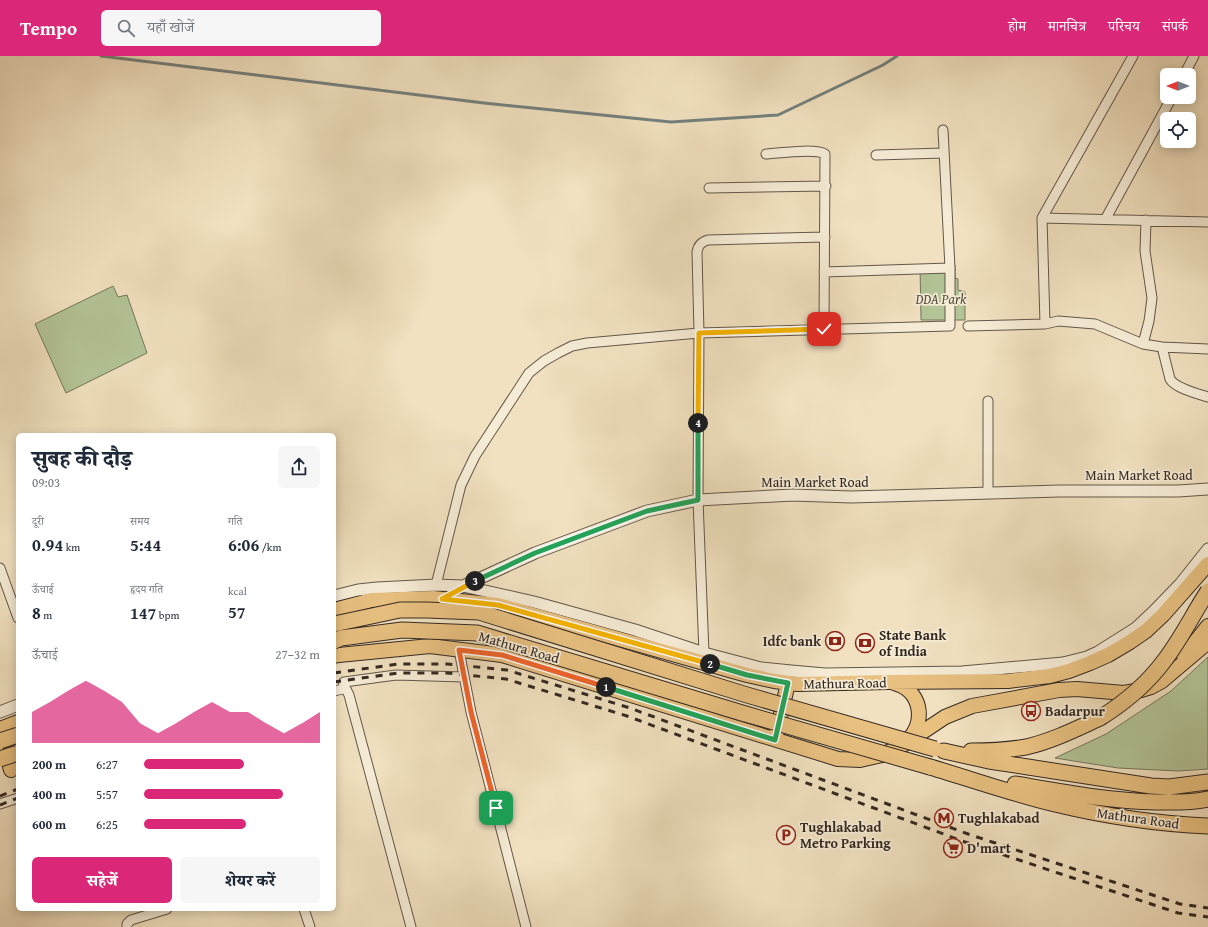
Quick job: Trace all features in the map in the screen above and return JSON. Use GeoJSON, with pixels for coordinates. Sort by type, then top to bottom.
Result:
{"type":"FeatureCollection","features":[{"type":"Feature","properties":{"kind":"highway","name":"Mathura Road"},"geometry":{"type":"LineString","coordinates":[[336,624],[400,610],[479,612],[747,695],[944,751],[986,751],[1026,747],[1050,740],[1100,718],[1127,699],[1164,662],[1208,590]]}},
{"type":"Feature","properties":{"kind":"highway","name":"Mathura Road"},"geometry":{"type":"LineString","coordinates":[[336,640],[341,638],[402,630],[477,633],[742,714],[1054,804],[1098,814],[1141,820],[1208,826]]}},
{"type":"Feature","properties":{"kind":"highway"},"geometry":{"type":"LineString","coordinates":[[0,742],[16,736]]}},
{"type":"Feature","properties":{"kind":"highway"},"geometry":{"type":"LineString","coordinates":[[944,751],[989,761],[1151,786],[1169,787],[1208,782]]}},
{"type":"Feature","properties":{"kind":"highway"},"geometry":{"type":"LineString","coordinates":[[0,759],[16,754]]}},
{"type":"Feature","properties":{"kind":"highway"},"geometry":{"type":"LineString","coordinates":[[953,774],[1100,798],[1138,802],[1180,803],[1208,799]]}},
{"type":"Feature","properties":{"kind":"main road","name":"Mathura Road"},"geometry":{"type":"LineString","coordinates":[[336,609],[372,600],[442,599],[498,605],[747,675],[788,683],[1028,680],[1069,671],[1090,664],[1114,652],[1146,630],[1163,615],[1208,564]]}},
{"type":"Feature","properties":{"kind":"main road"},"geometry":{"type":"LineString","coordinates":[[1175,670],[1192,644],[1208,626]]}},
{"type":"Feature","properties":{"kind":"main road","name":"Mathura Road"},"geometry":{"type":"LineString","coordinates":[[336,655],[430,646],[502,655],[838,759],[860,760],[882,755],[903,745],[945,717],[972,706],[1059,690],[1077,689],[1132,693],[1151,687],[1175,670],[1208,642]]}},
{"type":"Feature","properties":{"kind":"main road"},"geometry":{"type":"LineString","coordinates":[[888,682],[898,684],[909,690],[918,707],[919,714],[916,729],[910,739],[903,745]]}},
{"type":"Feature","properties":{"kind":"main road"},"geometry":{"type":"LineString","coordinates":[[775,740],[788,683]]}},
{"type":"Feature","properties":{"kind":"main road"},"geometry":{"type":"LineString","coordinates":[[10,770],[0,729],[16,723]]}},
{"type":"Feature","properties":{"kind":"street"},"geometry":{"type":"LineString","coordinates":[[1045,324],[1042,218],[1133,56]]}},
{"type":"Feature","properties":{"kind":"street"},"geometry":{"type":"LineString","coordinates":[[1188,68],[1194,56]]}},
{"type":"Feature","properties":{"kind":"street"},"geometry":{"type":"LineString","coordinates":[[1106,218],[1168,104]]}},
{"type":"Feature","properties":{"kind":"street"},"geometry":{"type":"LineString","coordinates":[[436,585],[461,485],[474,456],[529,373],[544,361],[572,346],[587,343],[699,333],[950,326],[950,268],[943,130]]}},
{"type":"Feature","properties":{"kind":"street"},"geometry":{"type":"LineString","coordinates":[[766,154],[823,152],[826,155],[824,329]]}},
{"type":"Feature","properties":{"kind":"street"},"geometry":{"type":"LineString","coordinates":[[876,155],[944,153]]}},
{"type":"Feature","properties":{"kind":"street"},"geometry":{"type":"LineString","coordinates":[[709,188],[826,186]]}},
{"type":"Feature","properties":{"kind":"street"},"geometry":{"type":"LineString","coordinates":[[1042,218],[1106,218],[1208,222]]}},
{"type":"Feature","properties":{"kind":"street"},"geometry":{"type":"LineString","coordinates":[[1142,344],[1149,321],[1152,298],[1145,251],[1146,220]]}},
{"type":"Feature","properties":{"kind":"street"},"geometry":{"type":"LineString","coordinates":[[704,652],[698,500],[698,246],[702,242],[708,240],[825,237]]}},
{"type":"Feature","properties":{"kind":"street"},"geometry":{"type":"LineString","coordinates":[[824,272],[950,268]]}},
{"type":"Feature","properties":{"kind":"street"},"geometry":{"type":"LineString","coordinates":[[968,326],[1045,324],[1058,321],[1095,324],[1142,344],[1162,347],[1208,349]]}},
{"type":"Feature","properties":{"kind":"street"},"geometry":{"type":"LineString","coordinates":[[1162,347],[1171,381],[1194,393],[1208,397]]}},
{"type":"Feature","properties":{"kind":"street"},"geometry":{"type":"LineString","coordinates":[[988,401],[988,493]]}},
{"type":"Feature","properties":{"kind":"street","name":"Main Market Road"},"geometry":{"type":"LineString","coordinates":[[442,599],[463,586],[535,553],[647,511],[698,500],[793,495],[851,497],[1059,491],[1178,492],[1208,489]]}},
{"type":"Feature","properties":{"kind":"street"},"geometry":{"type":"LineString","coordinates":[[336,596],[358,590],[436,585],[463,586],[534,602],[635,630],[761,668],[825,674],[962,672],[1050,665],[1070,662],[1098,652],[1136,628],[1173,591],[1208,549]]}},
{"type":"Feature","properties":{"kind":"street"},"geometry":{"type":"LineString","coordinates":[[0,568],[16,612]]}},
{"type":"Feature","properties":{"kind":"street"},"geometry":{"type":"LineString","coordinates":[[459,650],[471,712],[526,927]]}},
{"type":"Feature","properties":{"kind":"street"},"geometry":{"type":"LineString","coordinates":[[338,690],[344,682],[396,675],[464,677]]}},
{"type":"Feature","properties":{"kind":"street"},"geometry":{"type":"LineString","coordinates":[[338,690],[348,691],[411,927]]}},
{"type":"Feature","properties":{"kind":"street"},"geometry":{"type":"LineString","coordinates":[[0,712],[16,706]]}},
{"type":"Feature","properties":{"kind":"street"},"geometry":{"type":"LineString","coordinates":[[0,804],[16,799]]}},
{"type":"Feature","properties":{"kind":"street"},"geometry":{"type":"LineString","coordinates":[[127,927],[127,924],[131,920],[160,911]]}},
{"type":"Feature","properties":{"kind":"street"},"geometry":{"type":"LineString","coordinates":[[305,911],[310,927]]}},
{"type":"Feature","properties":{"kind":"green space","name":"DDA Park"},"geometry":{"type":"Polygon","coordinates":[[[920,265],[955,265],[955,278],[958,279],[958,290],[965,292],[965,320],[921,320],[920,265]]]}},
{"type":"Feature","properties":{"kind":"green space"},"geometry":{"type":"Polygon","coordinates":[[[113,286],[118,297],[127,295],[147,353],[66,393],[35,324],[113,286]]]}},
{"type":"Feature","properties":{"kind":"green space"},"geometry":{"type":"Polygon","coordinates":[[[1208,657],[1208,769],[1178,771],[1118,768],[1055,758],[1106,734],[1171,691],[1208,657]]]}},
{"type":"Feature","properties":{"kind":"waterway"},"geometry":{"type":"LineString","coordinates":[[101,56],[484,103],[671,122],[778,115],[883,65],[897,56]]}},
{"type":"Feature","properties":{"kind":"railway"},"geometry":{"type":"LineString","coordinates":[[336,673],[398,664],[447,664],[507,670],[630,708],[968,834],[1180,904],[1208,908]]}},
{"type":"Feature","properties":{"kind":"railway"},"geometry":{"type":"LineString","coordinates":[[336,682],[398,673],[447,673],[506,679],[627,716],[965,842],[1178,913],[1208,917]]}},
{"type":"Feature","properties":{"kind":"railway"},"geometry":{"type":"LineString","coordinates":[[0,796],[16,790]]}},
{"type":"Feature","properties":{"kind":"railway"},"geometry":{"type":"LineString","coordinates":[[0,805],[16,799]]}},
{"type":"Feature","properties":{"kind":"place","name":"Idfc bank"},"geometry":{"type":"Point","coordinates":[835,641]}},
{"type":"Feature","properties":{"kind":"place","name":"State Bank of India"},"geometry":{"type":"Point","coordinates":[865,643]}},
{"type":"Feature","properties":{"kind":"place","name":"Badarpur"},"geometry":{"type":"Point","coordinates":[1031,711]}},
{"type":"Feature","properties":{"kind":"place","name":"Tughlakabad"},"geometry":{"type":"Point","coordinates":[944,818]}},
{"type":"Feature","properties":{"kind":"place","name":"Tughlakabad Metro Parking"},"geometry":{"type":"Point","coordinates":[786,835]}},
{"type":"Feature","properties":{"kind":"place","name":"D'mart"},"geometry":{"type":"Point","coordinates":[953,848]}},
{"type":"Feature","properties":{"kind":"route"},"geometry":{"type":"LineString","coordinates":[[496,808],[471,712],[459,650],[502,655],[775,740],[788,683],[747,675],[498,605],[442,599],[463,586],[535,553],[647,511],[698,500],[699,333],[824,329]]}}]}
